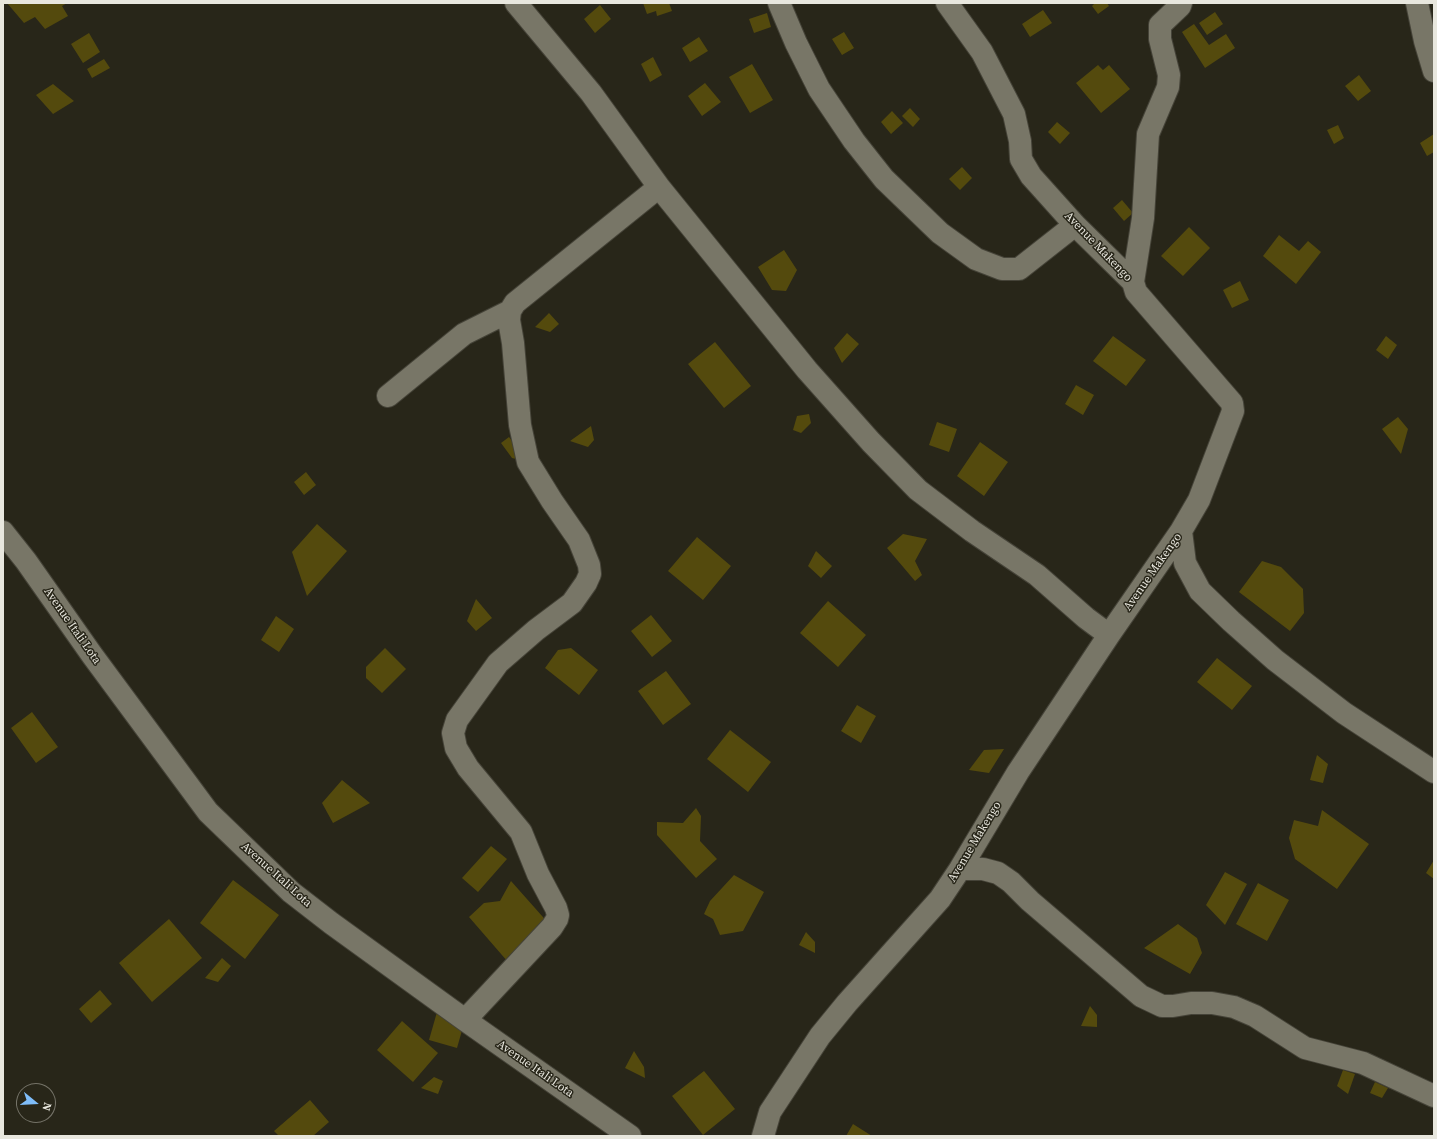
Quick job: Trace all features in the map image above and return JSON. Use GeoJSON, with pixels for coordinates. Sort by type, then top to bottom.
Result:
{"type":"FeatureCollection","features":[{"type":"Feature","properties":{"kind":"street"},"geometry":{"type":"LineString","coordinates":[[516,3],[591,93],[659,187],[807,370],[871,442],[918,490],[972,531],[1036,575],[1086,618],[1109,635]]}},
{"type":"Feature","properties":{"kind":"street"},"geometry":{"type":"LineString","coordinates":[[779,3],[796,44],[818,89],[854,142],[884,179],[940,233],[976,259],[1002,269],[1019,269],[1075,225]]}},
{"type":"Feature","properties":{"kind":"street","name":"Avenue Makengo"},"geometry":{"type":"LineString","coordinates":[[762,1136],[770,1112],[820,1036],[847,1003],[940,899],[960,869],[1018,772],[1109,635],[1181,531],[1199,500],[1234,411],[1232,403],[1136,292],[1133,282],[1075,225],[1032,176],[1021,159],[1020,141],[1014,114],[982,52],[947,3]]}},
{"type":"Feature","properties":{"kind":"street"},"geometry":{"type":"LineString","coordinates":[[1133,282],[1143,218],[1148,134],[1168,87],[1169,75],[1160,39],[1160,25],[1180,6],[1181,3]]}},
{"type":"Feature","properties":{"kind":"street"},"geometry":{"type":"LineString","coordinates":[[1417,3],[1425,41],[1434,71]]}},
{"type":"Feature","properties":{"kind":"street"},"geometry":{"type":"LineString","coordinates":[[465,1020],[552,927],[558,915],[556,908],[538,874],[521,832],[468,768],[456,748],[453,733],[457,720],[498,663],[536,630],[572,602],[586,583],[590,574],[589,565],[579,540],[552,501],[528,462],[520,425],[513,343],[509,320],[510,311],[515,303],[659,187]]}},
{"type":"Feature","properties":{"kind":"street"},"geometry":{"type":"LineString","coordinates":[[388,396],[464,334],[510,311]]}},
{"type":"Feature","properties":{"kind":"street"},"geometry":{"type":"LineString","coordinates":[[1181,531],[1185,562],[1200,591],[1231,621],[1275,660],[1344,714],[1434,772]]}},
{"type":"Feature","properties":{"kind":"street","name":"Avenue Itali Lota"},"geometry":{"type":"LineString","coordinates":[[3,532],[26,561],[92,655],[208,812],[291,892],[331,923],[465,1020],[630,1136]]}},
{"type":"Feature","properties":{"kind":"street"},"geometry":{"type":"LineString","coordinates":[[960,869],[983,869],[998,872],[1141,996],[1150,1001],[1162,1006],[1212,1003],[1234,1007],[1255,1016],[1301,1047],[1363,1063],[1434,1096]]}},
{"type":"Feature","properties":{"kind":"building"},"geometry":{"type":"Polygon","coordinates":[[[7,3],[67,3],[62,6],[68,16],[45,29],[35,17],[24,23],[7,3]]]}},
{"type":"Feature","properties":{"kind":"building"},"geometry":{"type":"Polygon","coordinates":[[[643,3],[669,3],[672,11],[657,16],[656,11],[647,14],[643,3]]]}},
{"type":"Feature","properties":{"kind":"building"},"geometry":{"type":"Polygon","coordinates":[[[1095,3],[1107,3],[1109,6],[1098,14],[1092,6],[1095,3]]]}},
{"type":"Feature","properties":{"kind":"building"},"geometry":{"type":"Polygon","coordinates":[[[600,5],[611,19],[595,33],[584,19],[600,5]]]}},
{"type":"Feature","properties":{"kind":"building"},"geometry":{"type":"Polygon","coordinates":[[[1043,10],[1052,23],[1030,37],[1022,24],[1043,10]]]}},
{"type":"Feature","properties":{"kind":"building"},"geometry":{"type":"Polygon","coordinates":[[[1215,12],[1223,24],[1207,35],[1199,23],[1215,12]]]}},
{"type":"Feature","properties":{"kind":"building"},"geometry":{"type":"Polygon","coordinates":[[[767,13],[771,27],[754,33],[749,19],[767,13]]]}},
{"type":"Feature","properties":{"kind":"building"},"geometry":{"type":"Polygon","coordinates":[[[1194,24],[1209,45],[1226,34],[1235,48],[1205,68],[1182,32],[1194,24]]]}},
{"type":"Feature","properties":{"kind":"building"},"geometry":{"type":"Polygon","coordinates":[[[844,32],[854,48],[842,55],[832,39],[844,32]]]}},
{"type":"Feature","properties":{"kind":"building"},"geometry":{"type":"Polygon","coordinates":[[[89,33],[100,52],[83,63],[71,44],[89,33]]]}},
{"type":"Feature","properties":{"kind":"building"},"geometry":{"type":"Polygon","coordinates":[[[699,37],[708,51],[690,62],[682,48],[699,37]]]}},
{"type":"Feature","properties":{"kind":"building"},"geometry":{"type":"Polygon","coordinates":[[[653,57],[662,75],[650,82],[641,64],[653,57]]]}},
{"type":"Feature","properties":{"kind":"building"},"geometry":{"type":"Polygon","coordinates":[[[104,59],[110,68],[92,78],[87,69],[104,59]]]}},
{"type":"Feature","properties":{"kind":"building"},"geometry":{"type":"Polygon","coordinates":[[[752,64],[773,100],[750,113],[729,77],[752,64]]]}},
{"type":"Feature","properties":{"kind":"building"},"geometry":{"type":"Polygon","coordinates":[[[1098,65],[1103,70],[1109,65],[1130,89],[1101,113],[1076,83],[1098,65]]]}},
{"type":"Feature","properties":{"kind":"building"},"geometry":{"type":"Polygon","coordinates":[[[1359,75],[1371,91],[1358,101],[1345,86],[1359,75]]]}},
{"type":"Feature","properties":{"kind":"building"},"geometry":{"type":"Polygon","coordinates":[[[705,83],[721,102],[702,116],[688,96],[705,83]]]}},
{"type":"Feature","properties":{"kind":"building"},"geometry":{"type":"Polygon","coordinates":[[[53,84],[74,101],[53,114],[36,95],[53,84]]]}},
{"type":"Feature","properties":{"kind":"building"},"geometry":{"type":"Polygon","coordinates":[[[910,108],[920,119],[913,127],[902,116],[910,108]]]}},
{"type":"Feature","properties":{"kind":"building"},"geometry":{"type":"Polygon","coordinates":[[[892,111],[903,123],[891,134],[881,122],[892,111]]]}},
{"type":"Feature","properties":{"kind":"building"},"geometry":{"type":"Polygon","coordinates":[[[1057,122],[1070,133],[1060,144],[1048,132],[1057,122]]]}},
{"type":"Feature","properties":{"kind":"building"},"geometry":{"type":"Polygon","coordinates":[[[1338,125],[1344,138],[1334,144],[1327,130],[1338,125]]]}},
{"type":"Feature","properties":{"kind":"building"},"geometry":{"type":"Polygon","coordinates":[[[1434,134],[1434,152],[1427,156],[1420,143],[1434,134]]]}},
{"type":"Feature","properties":{"kind":"building"},"geometry":{"type":"Polygon","coordinates":[[[962,167],[972,178],[960,190],[949,179],[962,167]]]}},
{"type":"Feature","properties":{"kind":"building"},"geometry":{"type":"Polygon","coordinates":[[[1122,200],[1133,213],[1124,221],[1113,208],[1122,200]]]}},
{"type":"Feature","properties":{"kind":"building"},"geometry":{"type":"Polygon","coordinates":[[[1189,227],[1210,248],[1183,276],[1161,256],[1189,227]]]}},
{"type":"Feature","properties":{"kind":"building"},"geometry":{"type":"Polygon","coordinates":[[[1279,235],[1299,251],[1308,241],[1321,252],[1296,284],[1263,256],[1279,235]]]}},
{"type":"Feature","properties":{"kind":"building"},"geometry":{"type":"Polygon","coordinates":[[[784,250],[797,270],[786,291],[772,290],[758,267],[784,250]]]}},
{"type":"Feature","properties":{"kind":"building"},"geometry":{"type":"Polygon","coordinates":[[[1240,281],[1249,300],[1232,308],[1223,290],[1240,281]]]}},
{"type":"Feature","properties":{"kind":"building"},"geometry":{"type":"Polygon","coordinates":[[[549,313],[559,324],[550,332],[535,327],[549,313]]]}},
{"type":"Feature","properties":{"kind":"building"},"geometry":{"type":"Polygon","coordinates":[[[847,333],[859,344],[842,363],[834,348],[847,333]]]}},
{"type":"Feature","properties":{"kind":"building"},"geometry":{"type":"Polygon","coordinates":[[[1113,336],[1146,360],[1126,386],[1093,361],[1113,336]]]}},
{"type":"Feature","properties":{"kind":"building"},"geometry":{"type":"Polygon","coordinates":[[[1386,336],[1397,345],[1388,359],[1376,350],[1386,336]]]}},
{"type":"Feature","properties":{"kind":"building"},"geometry":{"type":"Polygon","coordinates":[[[715,342],[751,386],[724,408],[688,364],[715,342]]]}},
{"type":"Feature","properties":{"kind":"building"},"geometry":{"type":"Polygon","coordinates":[[[1076,385],[1094,395],[1083,415],[1065,404],[1076,385]]]}},
{"type":"Feature","properties":{"kind":"building"},"geometry":{"type":"Polygon","coordinates":[[[809,414],[811,423],[801,433],[793,430],[797,416],[809,414]]]}},
{"type":"Feature","properties":{"kind":"building"},"geometry":{"type":"Polygon","coordinates":[[[1398,417],[1408,429],[1401,454],[1382,429],[1398,417]]]}},
{"type":"Feature","properties":{"kind":"building"},"geometry":{"type":"Polygon","coordinates":[[[937,422],[957,429],[949,452],[929,445],[937,422]]]}},
{"type":"Feature","properties":{"kind":"building"},"geometry":{"type":"Polygon","coordinates":[[[591,426],[594,440],[588,447],[570,441],[591,426]]]}},
{"type":"Feature","properties":{"kind":"building"},"geometry":{"type":"Polygon","coordinates":[[[509,437],[528,462],[512,458],[501,443],[509,437]]]}},
{"type":"Feature","properties":{"kind":"building"},"geometry":{"type":"Polygon","coordinates":[[[980,442],[1008,462],[984,496],[957,476],[980,442]]]}},
{"type":"Feature","properties":{"kind":"building"},"geometry":{"type":"Polygon","coordinates":[[[306,472],[316,485],[304,495],[294,482],[306,472]]]}},
{"type":"Feature","properties":{"kind":"building"},"geometry":{"type":"Polygon","coordinates":[[[317,524],[347,551],[307,596],[292,552],[317,524]]]}},
{"type":"Feature","properties":{"kind":"building"},"geometry":{"type":"Polygon","coordinates":[[[903,534],[927,539],[915,561],[922,575],[915,581],[887,548],[903,534]]]}},
{"type":"Feature","properties":{"kind":"building"},"geometry":{"type":"Polygon","coordinates":[[[697,537],[731,566],[703,600],[668,571],[697,537]]]}},
{"type":"Feature","properties":{"kind":"building"},"geometry":{"type":"Polygon","coordinates":[[[816,551],[832,566],[821,578],[808,566],[816,551]]]}},
{"type":"Feature","properties":{"kind":"building"},"geometry":{"type":"Polygon","coordinates":[[[1262,561],[1281,567],[1303,589],[1304,613],[1290,631],[1239,592],[1262,561]]]}},
{"type":"Feature","properties":{"kind":"building"},"geometry":{"type":"Polygon","coordinates":[[[476,599],[492,618],[476,631],[467,621],[476,599]]]}},
{"type":"Feature","properties":{"kind":"building"},"geometry":{"type":"Polygon","coordinates":[[[828,601],[866,635],[838,667],[800,633],[828,601]]]}},
{"type":"Feature","properties":{"kind":"building"},"geometry":{"type":"Polygon","coordinates":[[[651,615],[672,641],[652,657],[631,631],[651,615]]]}},
{"type":"Feature","properties":{"kind":"building"},"geometry":{"type":"Polygon","coordinates":[[[276,616],[294,629],[279,652],[261,640],[276,616]]]}},
{"type":"Feature","properties":{"kind":"building"},"geometry":{"type":"Polygon","coordinates":[[[385,648],[406,669],[382,693],[366,678],[366,667],[385,648]]]}},
{"type":"Feature","properties":{"kind":"building"},"geometry":{"type":"Polygon","coordinates":[[[571,648],[598,670],[579,695],[545,668],[558,650],[571,648]]]}},
{"type":"Feature","properties":{"kind":"building"},"geometry":{"type":"Polygon","coordinates":[[[1217,658],[1252,686],[1232,710],[1197,682],[1217,658]]]}},
{"type":"Feature","properties":{"kind":"building"},"geometry":{"type":"Polygon","coordinates":[[[666,671],[691,704],[663,725],[638,691],[666,671]]]}},
{"type":"Feature","properties":{"kind":"building"},"geometry":{"type":"Polygon","coordinates":[[[857,705],[876,716],[861,743],[841,731],[857,705]]]}},
{"type":"Feature","properties":{"kind":"building"},"geometry":{"type":"Polygon","coordinates":[[[32,712],[58,747],[36,763],[11,728],[32,712]]]}},
{"type":"Feature","properties":{"kind":"building"},"geometry":{"type":"Polygon","coordinates":[[[730,730],[771,762],[748,792],[707,759],[730,730]]]}},
{"type":"Feature","properties":{"kind":"building"},"geometry":{"type":"Polygon","coordinates":[[[1004,749],[989,773],[969,770],[984,750],[1004,749]]]}},
{"type":"Feature","properties":{"kind":"building"},"geometry":{"type":"Polygon","coordinates":[[[1317,755],[1328,764],[1323,783],[1310,780],[1317,755]]]}},
{"type":"Feature","properties":{"kind":"building"},"geometry":{"type":"Polygon","coordinates":[[[342,780],[370,803],[333,823],[322,803],[342,780]]]}},
{"type":"Feature","properties":{"kind":"building"},"geometry":{"type":"Polygon","coordinates":[[[696,808],[701,816],[700,841],[717,859],[696,878],[657,835],[657,822],[683,823],[696,808]]]}},
{"type":"Feature","properties":{"kind":"building"},"geometry":{"type":"Polygon","coordinates":[[[1322,810],[1369,844],[1337,889],[1295,859],[1289,838],[1294,820],[1318,826],[1322,810]]]}},
{"type":"Feature","properties":{"kind":"building"},"geometry":{"type":"Polygon","coordinates":[[[491,846],[507,859],[478,892],[462,878],[491,846]]]}},
{"type":"Feature","properties":{"kind":"building"},"geometry":{"type":"Polygon","coordinates":[[[1434,860],[1434,879],[1426,873],[1434,860]]]}},
{"type":"Feature","properties":{"kind":"building"},"geometry":{"type":"Polygon","coordinates":[[[1225,872],[1247,884],[1225,925],[1206,905],[1225,872]]]}},
{"type":"Feature","properties":{"kind":"building"},"geometry":{"type":"Polygon","coordinates":[[[734,875],[764,892],[743,931],[720,935],[713,919],[704,914],[710,901],[734,875]]]}},
{"type":"Feature","properties":{"kind":"building"},"geometry":{"type":"Polygon","coordinates":[[[233,880],[279,915],[245,959],[200,923],[233,880]]]}},
{"type":"Feature","properties":{"kind":"building"},"geometry":{"type":"Polygon","coordinates":[[[511,881],[550,925],[508,962],[469,917],[484,903],[500,901],[511,881]]]}},
{"type":"Feature","properties":{"kind":"building"},"geometry":{"type":"Polygon","coordinates":[[[1258,883],[1289,900],[1267,941],[1236,924],[1258,883]]]}},
{"type":"Feature","properties":{"kind":"building"},"geometry":{"type":"Polygon","coordinates":[[[169,919],[202,958],[152,1002],[119,963],[169,919]]]}},
{"type":"Feature","properties":{"kind":"building"},"geometry":{"type":"Polygon","coordinates":[[[1178,924],[1197,938],[1202,953],[1190,974],[1144,948],[1178,924]]]}},
{"type":"Feature","properties":{"kind":"building"},"geometry":{"type":"Polygon","coordinates":[[[806,932],[815,942],[815,953],[799,945],[806,932]]]}},
{"type":"Feature","properties":{"kind":"building"},"geometry":{"type":"Polygon","coordinates":[[[222,958],[231,966],[218,982],[205,978],[222,958]]]}},
{"type":"Feature","properties":{"kind":"building"},"geometry":{"type":"Polygon","coordinates":[[[100,990],[112,1004],[91,1023],[79,1009],[100,990]]]}},
{"type":"Feature","properties":{"kind":"building"},"geometry":{"type":"Polygon","coordinates":[[[1090,1006],[1097,1015],[1097,1027],[1081,1026],[1090,1006]]]}},
{"type":"Feature","properties":{"kind":"building"},"geometry":{"type":"Polygon","coordinates":[[[437,1012],[465,1020],[457,1048],[429,1040],[437,1012]]]}},
{"type":"Feature","properties":{"kind":"building"},"geometry":{"type":"Polygon","coordinates":[[[402,1021],[438,1053],[413,1082],[377,1050],[402,1021]]]}},
{"type":"Feature","properties":{"kind":"building"},"geometry":{"type":"Polygon","coordinates":[[[634,1051],[644,1067],[645,1078],[625,1068],[634,1051]]]}},
{"type":"Feature","properties":{"kind":"building"},"geometry":{"type":"Polygon","coordinates":[[[1343,1070],[1355,1074],[1348,1094],[1337,1086],[1343,1070]]]}},
{"type":"Feature","properties":{"kind":"building"},"geometry":{"type":"Polygon","coordinates":[[[704,1071],[735,1109],[703,1135],[672,1096],[704,1071]]]}},
{"type":"Feature","properties":{"kind":"building"},"geometry":{"type":"Polygon","coordinates":[[[434,1077],[443,1081],[438,1094],[421,1088],[434,1077]]]}},
{"type":"Feature","properties":{"kind":"building"},"geometry":{"type":"Polygon","coordinates":[[[1375,1082],[1388,1088],[1382,1098],[1370,1093],[1375,1082]]]}},
{"type":"Feature","properties":{"kind":"building"},"geometry":{"type":"Polygon","coordinates":[[[310,1100],[329,1122],[313,1136],[279,1136],[274,1131],[310,1100]]]}},
{"type":"Feature","properties":{"kind":"building"},"geometry":{"type":"Polygon","coordinates":[[[853,1124],[872,1136],[846,1136],[853,1124]]]}}]}
